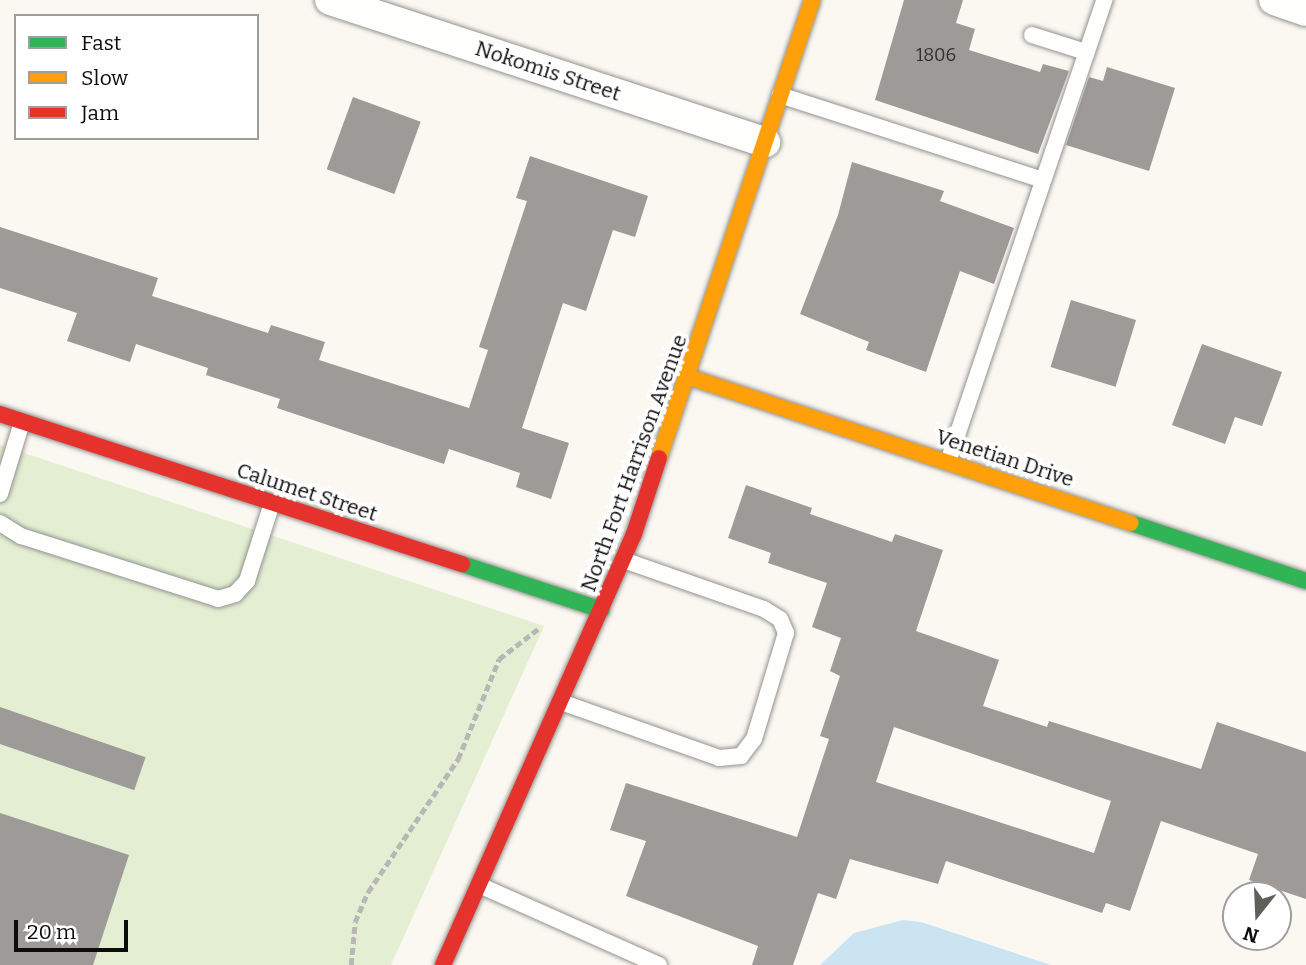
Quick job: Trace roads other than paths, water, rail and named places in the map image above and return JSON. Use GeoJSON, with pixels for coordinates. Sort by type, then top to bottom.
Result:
{"type":"FeatureCollection","features":[{"type":"Feature","properties":{"kind":"street","name":"Nokomis Street"},"geometry":{"type":"LineString","coordinates":[[330,0],[765,142]]}},
{"type":"Feature","properties":{"kind":"street","name":"North Fort Harrison Avenue"},"geometry":{"type":"LineString","coordinates":[[443,965],[623,560],[689,377],[812,0]]}},
{"type":"Feature","properties":{"kind":"street"},"geometry":{"type":"LineString","coordinates":[[1273,0],[1306,11]]}},
{"type":"Feature","properties":{"kind":"street","name":"Venetian Drive"},"geometry":{"type":"LineString","coordinates":[[689,377],[1306,581]]}},
{"type":"Feature","properties":{"kind":"street","name":"Calumet Street"},"geometry":{"type":"LineString","coordinates":[[0,414],[602,610]]}},
{"type":"Feature","properties":{"kind":"lane"},"geometry":{"type":"LineString","coordinates":[[948,462],[1104,0]]}},
{"type":"Feature","properties":{"kind":"lane"},"geometry":{"type":"LineString","coordinates":[[1032,35],[1086,52]]}},
{"type":"Feature","properties":{"kind":"lane"},"geometry":{"type":"LineString","coordinates":[[780,95],[1043,180]]}},
{"type":"Feature","properties":{"kind":"lane"},"geometry":{"type":"LineString","coordinates":[[0,494],[22,422]]}},
{"type":"Feature","properties":{"kind":"lane"},"geometry":{"type":"LineString","coordinates":[[0,523],[21,536],[218,598],[235,594],[247,581],[272,503]]}},
{"type":"Feature","properties":{"kind":"lane"},"geometry":{"type":"LineString","coordinates":[[561,702],[719,758],[741,756],[754,739],[786,633],[780,619],[764,609],[623,560]]}},
{"type":"Feature","properties":{"kind":"lane"},"geometry":{"type":"LineString","coordinates":[[479,885],[659,965]]}},
{"type":"Feature","properties":{"kind":"water"},"geometry":{"type":"Polygon","coordinates":[[[903,920],[921,922],[1051,965],[820,965],[854,933],[903,920]]]}}]}
